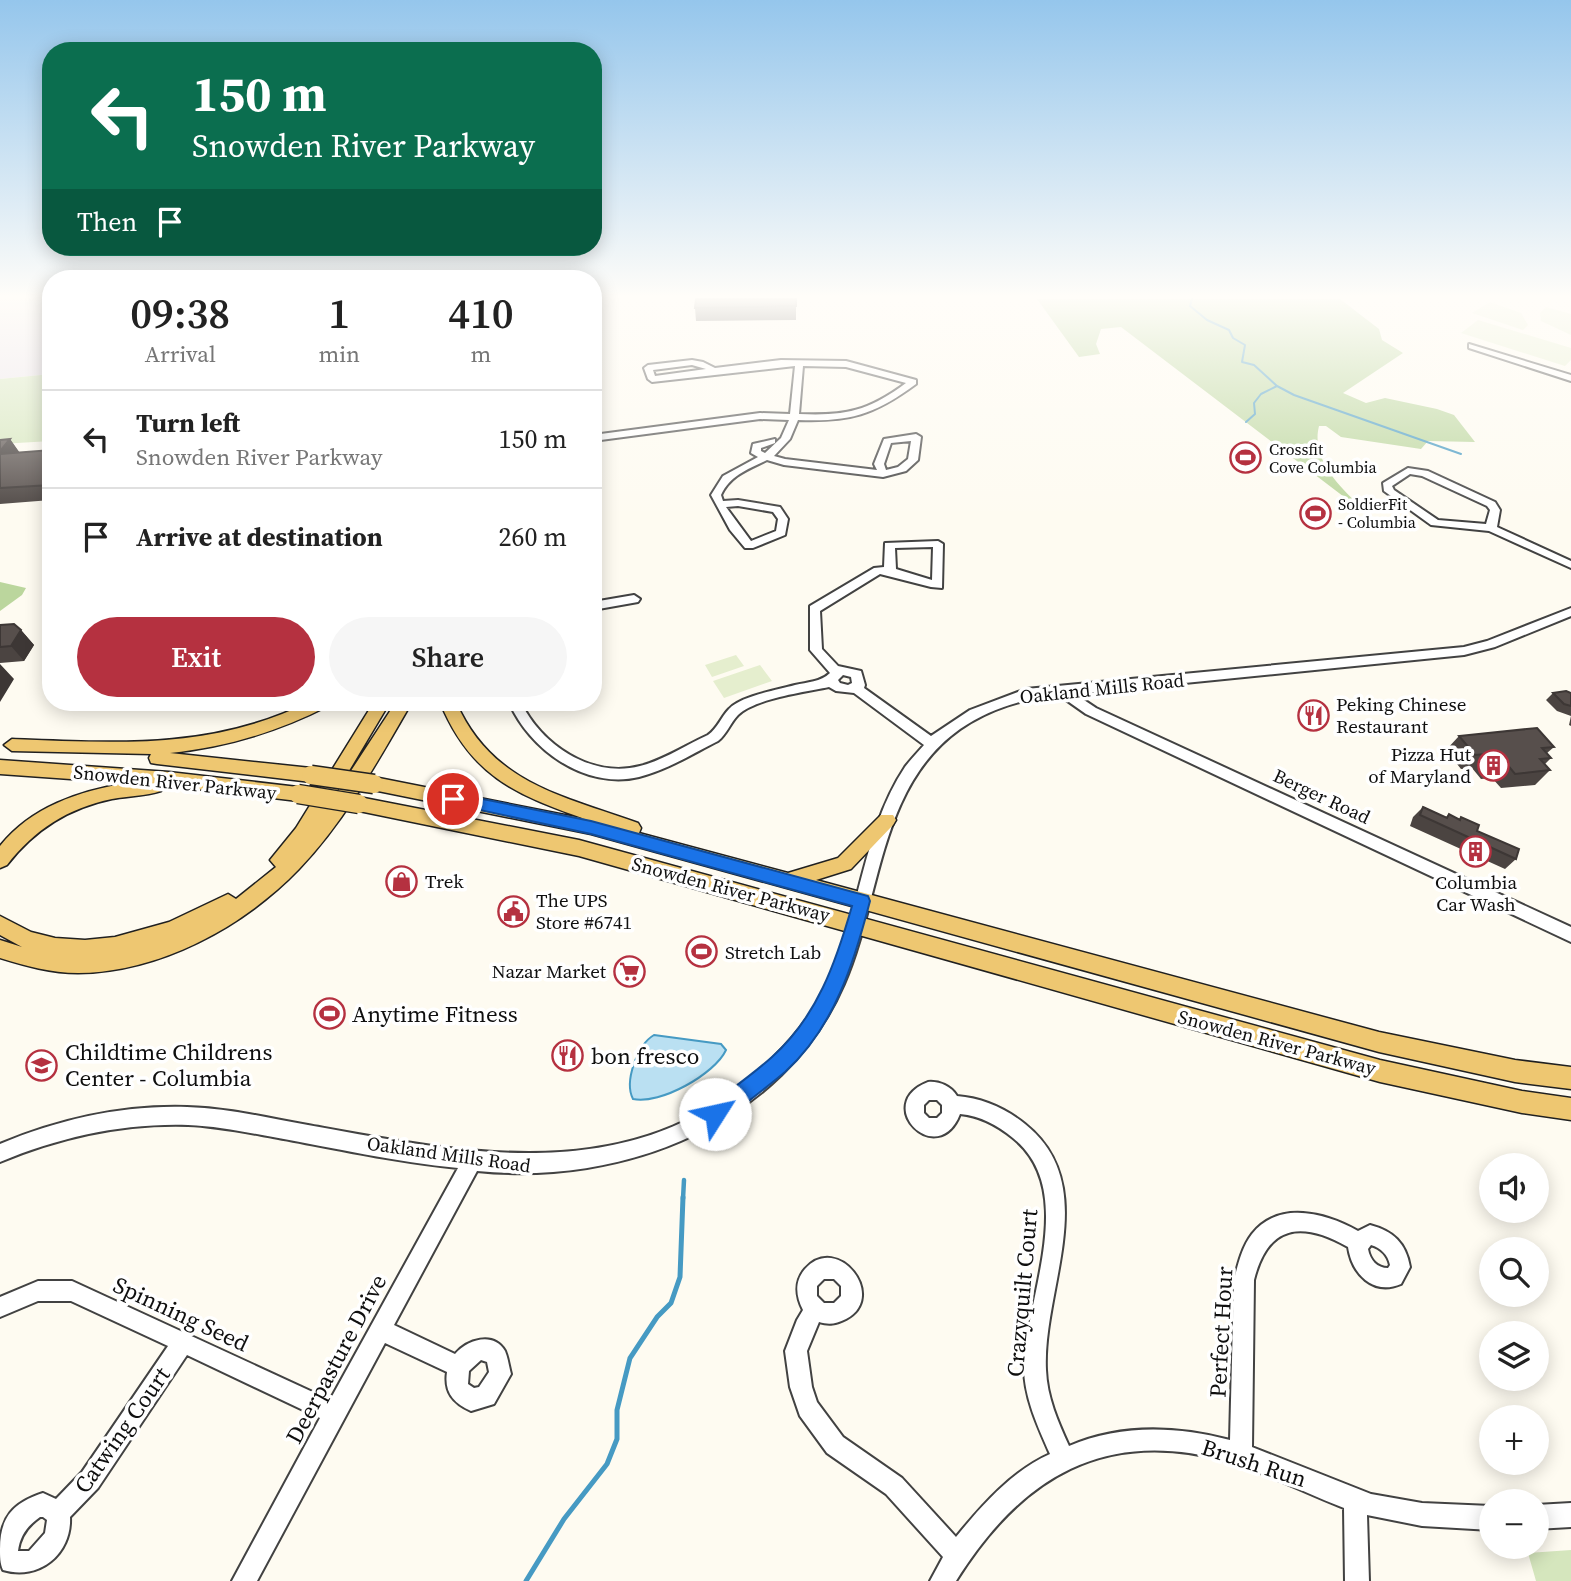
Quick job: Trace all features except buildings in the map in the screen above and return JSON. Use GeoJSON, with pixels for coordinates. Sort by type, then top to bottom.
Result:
{"type":"FeatureCollection","features":[{"type":"Feature","properties":{"kind":"main road"},"geometry":{"type":"LineString","coordinates":[[6,745],[142,749],[198,746],[267,728],[303,711]]}},
{"type":"Feature","properties":{"kind":"main road"},"geometry":{"type":"LineString","coordinates":[[0,925],[12,934],[48,947],[90,948],[152,937],[218,908],[265,875],[296,840],[376,711]]}},
{"type":"Feature","properties":{"kind":"main road"},"geometry":{"type":"LineString","coordinates":[[0,949],[36,961],[59,964],[102,962],[152,951],[224,918],[276,880],[306,848],[398,711]]}},
{"type":"Feature","properties":{"kind":"main road"},"geometry":{"type":"LineString","coordinates":[[451,711],[466,742],[505,777],[696,855]]}},
{"type":"Feature","properties":{"kind":"main road","name":"Snowden River Parkway"},"geometry":{"type":"LineString","coordinates":[[6,745],[188,760],[311,775],[374,784],[542,817],[696,855],[1379,1042],[1515,1071],[1571,1078]]}},
{"type":"Feature","properties":{"kind":"main road","name":"Snowden River Parkway"},"geometry":{"type":"LineString","coordinates":[[0,767],[298,794],[579,848],[1380,1071],[1522,1102],[1571,1109]]}},
{"type":"Feature","properties":{"kind":"main road"},"geometry":{"type":"LineString","coordinates":[[0,860],[35,824],[87,797],[160,786],[243,787]]}},
{"type":"Feature","properties":{"kind":"main road"},"geometry":{"type":"LineString","coordinates":[[788,880],[844,864],[887,820]]}},
{"type":"Feature","properties":{"kind":"street"},"geometry":{"type":"LineString","coordinates":[[650,373],[652,379],[699,373]]}},
{"type":"Feature","properties":{"kind":"street"},"geometry":{"type":"LineString","coordinates":[[719,504],[738,503],[776,509],[783,519],[781,533],[749,546],[735,530],[719,504],[716,495],[725,479],[781,445],[793,416],[799,373]]}},
{"type":"Feature","properties":{"kind":"street"},"geometry":{"type":"LineString","coordinates":[[602,437],[629,432],[703,426],[751,416],[821,418],[858,414],[884,403],[913,382],[885,373]]}},
{"type":"Feature","properties":{"kind":"street"},"geometry":{"type":"LineString","coordinates":[[772,441],[756,446],[756,453],[764,457],[883,474]]}},
{"type":"Feature","properties":{"kind":"street"},"geometry":{"type":"LineString","coordinates":[[1491,528],[1495,510],[1492,504],[1424,473],[1408,471],[1387,485],[1389,491],[1435,523],[1491,528],[1571,565]]}},
{"type":"Feature","properties":{"kind":"street"},"geometry":{"type":"LineString","coordinates":[[890,569],[889,545],[938,544],[938,585],[907,578],[890,569],[873,572],[814,609],[816,650],[840,689],[855,688],[930,743]]}},
{"type":"Feature","properties":{"kind":"street"},"geometry":{"type":"LineString","coordinates":[[602,604],[634,599]]}},
{"type":"Feature","properties":{"kind":"street","name":"Oakland Mills Road"},"geometry":{"type":"LineString","coordinates":[[0,1153],[82,1126],[154,1115],[192,1116],[472,1161],[545,1166],[609,1157],[659,1142],[703,1122],[755,1086],[805,1036],[836,985],[887,820],[904,777],[930,743],[956,722],[998,701],[1059,690],[1454,652],[1491,644],[1571,612]]}},
{"type":"Feature","properties":{"kind":"street"},"geometry":{"type":"LineString","coordinates":[[519,711],[530,732],[557,752],[591,768],[629,774],[713,738],[724,730],[738,709],[834,677],[846,670],[857,674],[860,682],[855,688]]}},
{"type":"Feature","properties":{"kind":"street","name":"Berger Road"},"geometry":{"type":"LineString","coordinates":[[1059,690],[1091,711],[1571,935]]}},
{"type":"Feature","properties":{"kind":"street","name":"Crazyquilt Court"},"geometry":{"type":"LineString","coordinates":[[951,1105],[974,1108],[1014,1126],[1035,1143],[1053,1178],[1055,1225],[1035,1368],[1043,1408],[1063,1459]]}},
{"type":"Feature","properties":{"kind":"street","name":"Deerpasture Drive"},"geometry":{"type":"LineString","coordinates":[[244,1581],[472,1161]]}},
{"type":"Feature","properties":{"kind":"street","name":"Perfect Hour"},"geometry":{"type":"LineString","coordinates":[[1241,1455],[1244,1280],[1251,1253],[1275,1227],[1300,1221],[1329,1225],[1358,1241]]}},
{"type":"Feature","properties":{"kind":"street","name":"Spinning Seed"},"geometry":{"type":"LineString","coordinates":[[0,1307],[38,1291],[72,1292],[336,1414]]}},
{"type":"Feature","properties":{"kind":"street"},"geometry":{"type":"LineString","coordinates":[[815,1309],[804,1327],[796,1351],[801,1387],[808,1409],[835,1446],[894,1486],[957,1555]]}},
{"type":"Feature","properties":{"kind":"street"},"geometry":{"type":"LineString","coordinates":[[381,1330],[459,1367]]}},
{"type":"Feature","properties":{"kind":"street","name":"Catwing Court"},"geometry":{"type":"LineString","coordinates":[[58,1513],[90,1480],[182,1344]]}},
{"type":"Feature","properties":{"kind":"street","name":"Brush Run"},"geometry":{"type":"LineString","coordinates":[[942,1581],[957,1555],[996,1505],[1015,1488],[1063,1459],[1121,1441],[1177,1441],[1241,1455],[1355,1500],[1408,1514],[1479,1517]]}},
{"type":"Feature","properties":{"kind":"street"},"geometry":{"type":"LineString","coordinates":[[1355,1500],[1357,1581]]}},
{"type":"Feature","properties":{"kind":"street"},"geometry":{"type":"LineString","coordinates":[[1549,1516],[1571,1515]]}},
{"type":"Feature","properties":{"kind":"shaded area"},"geometry":{"type":"Polygon","coordinates":[[[0,373],[42,373],[42,375],[0,379],[0,373]]]}},
{"type":"Feature","properties":{"kind":"green space"},"geometry":{"type":"Polygon","coordinates":[[[1181,373],[1373,373],[1343,393],[1366,403],[1385,398],[1454,415],[1475,442],[1428,441],[1421,449],[1341,437],[1326,426],[1319,426],[1320,454],[1327,468],[1345,492],[1377,522],[1181,373]]]}},
{"type":"Feature","properties":{"kind":"green space"},"geometry":{"type":"Polygon","coordinates":[[[42,375],[42,442],[0,444],[0,379],[42,375]]]}},
{"type":"Feature","properties":{"kind":"green space"},"geometry":{"type":"Polygon","coordinates":[[[0,582],[26,588],[22,595],[0,611],[0,582]]]}},
{"type":"Feature","properties":{"kind":"green space"},"geometry":{"type":"Polygon","coordinates":[[[736,655],[744,666],[712,677],[705,665],[736,655]]]}},
{"type":"Feature","properties":{"kind":"green space"},"geometry":{"type":"Polygon","coordinates":[[[760,665],[772,681],[724,698],[713,681],[760,665]]]}},
{"type":"Feature","properties":{"kind":"green space"},"geometry":{"type":"Polygon","coordinates":[[[1571,1550],[1571,1581],[1536,1581],[1530,1559],[1549,1559],[1549,1552],[1571,1550]]]}},
{"type":"Feature","properties":{"kind":"water"},"geometry":{"type":"Polygon","coordinates":[[[654,1035],[721,1044],[726,1050],[711,1069],[686,1086],[657,1097],[633,1099],[630,1083],[634,1064],[642,1047],[654,1035]]]}},
{"type":"Feature","properties":{"kind":"waterway"},"geometry":{"type":"LineString","coordinates":[[1263,373],[1277,386]]}},
{"type":"Feature","properties":{"kind":"waterway"},"geometry":{"type":"LineString","coordinates":[[1246,422],[1255,414],[1254,403],[1261,394],[1277,386]]}},
{"type":"Feature","properties":{"kind":"waterway"},"geometry":{"type":"LineString","coordinates":[[1277,386],[1294,395],[1461,454]]}},
{"type":"Feature","properties":{"kind":"waterway"},"geometry":{"type":"LineString","coordinates":[[683,1199],[684,1180]]}},
{"type":"Feature","properties":{"kind":"waterway"},"geometry":{"type":"LineString","coordinates":[[526,1581],[564,1519],[607,1464],[617,1439],[617,1410],[630,1358],[657,1317],[671,1303],[680,1277],[683,1197]]}},
{"type":"Feature","properties":{"kind":"place","name":"Crossfit Cove Columbia"},"geometry":{"type":"Point","coordinates":[1246,458]}},
{"type":"Feature","properties":{"kind":"place","name":"SoldierFit - Columbia"},"geometry":{"type":"Point","coordinates":[1315,513]}},
{"type":"Feature","properties":{"kind":"place","name":"Peking Chinese Restaurant"},"geometry":{"type":"Point","coordinates":[1313,715]}},
{"type":"Feature","properties":{"kind":"place","name":"Pizza Hut of Maryland"},"geometry":{"type":"Point","coordinates":[1494,765]}},
{"type":"Feature","properties":{"kind":"place","name":"Columbia Car Wash"},"geometry":{"type":"Point","coordinates":[1476,851]}},
{"type":"Feature","properties":{"kind":"place","name":"Trek"},"geometry":{"type":"Point","coordinates":[402,881]}},
{"type":"Feature","properties":{"kind":"place","name":"The UPS Store #6741"},"geometry":{"type":"Point","coordinates":[513,911]}},
{"type":"Feature","properties":{"kind":"place","name":"Stretch Lab"},"geometry":{"type":"Point","coordinates":[702,952]}},
{"type":"Feature","properties":{"kind":"place","name":"Nazar Market"},"geometry":{"type":"Point","coordinates":[629,971]}},
{"type":"Feature","properties":{"kind":"place","name":"Anytime Fitness"},"geometry":{"type":"Point","coordinates":[329,1014]}},
{"type":"Feature","properties":{"kind":"place","name":"bon fresco"},"geometry":{"type":"Point","coordinates":[568,1056]}},
{"type":"Feature","properties":{"kind":"place","name":"Childtime Childrens Center - Columbia"},"geometry":{"type":"Point","coordinates":[42,1065]}},
{"type":"Feature","properties":{"kind":"route"},"geometry":{"type":"LineString","coordinates":[[453,799],[591,827],[862,901],[836,985],[805,1036],[755,1086],[715,1114]]}}]}
